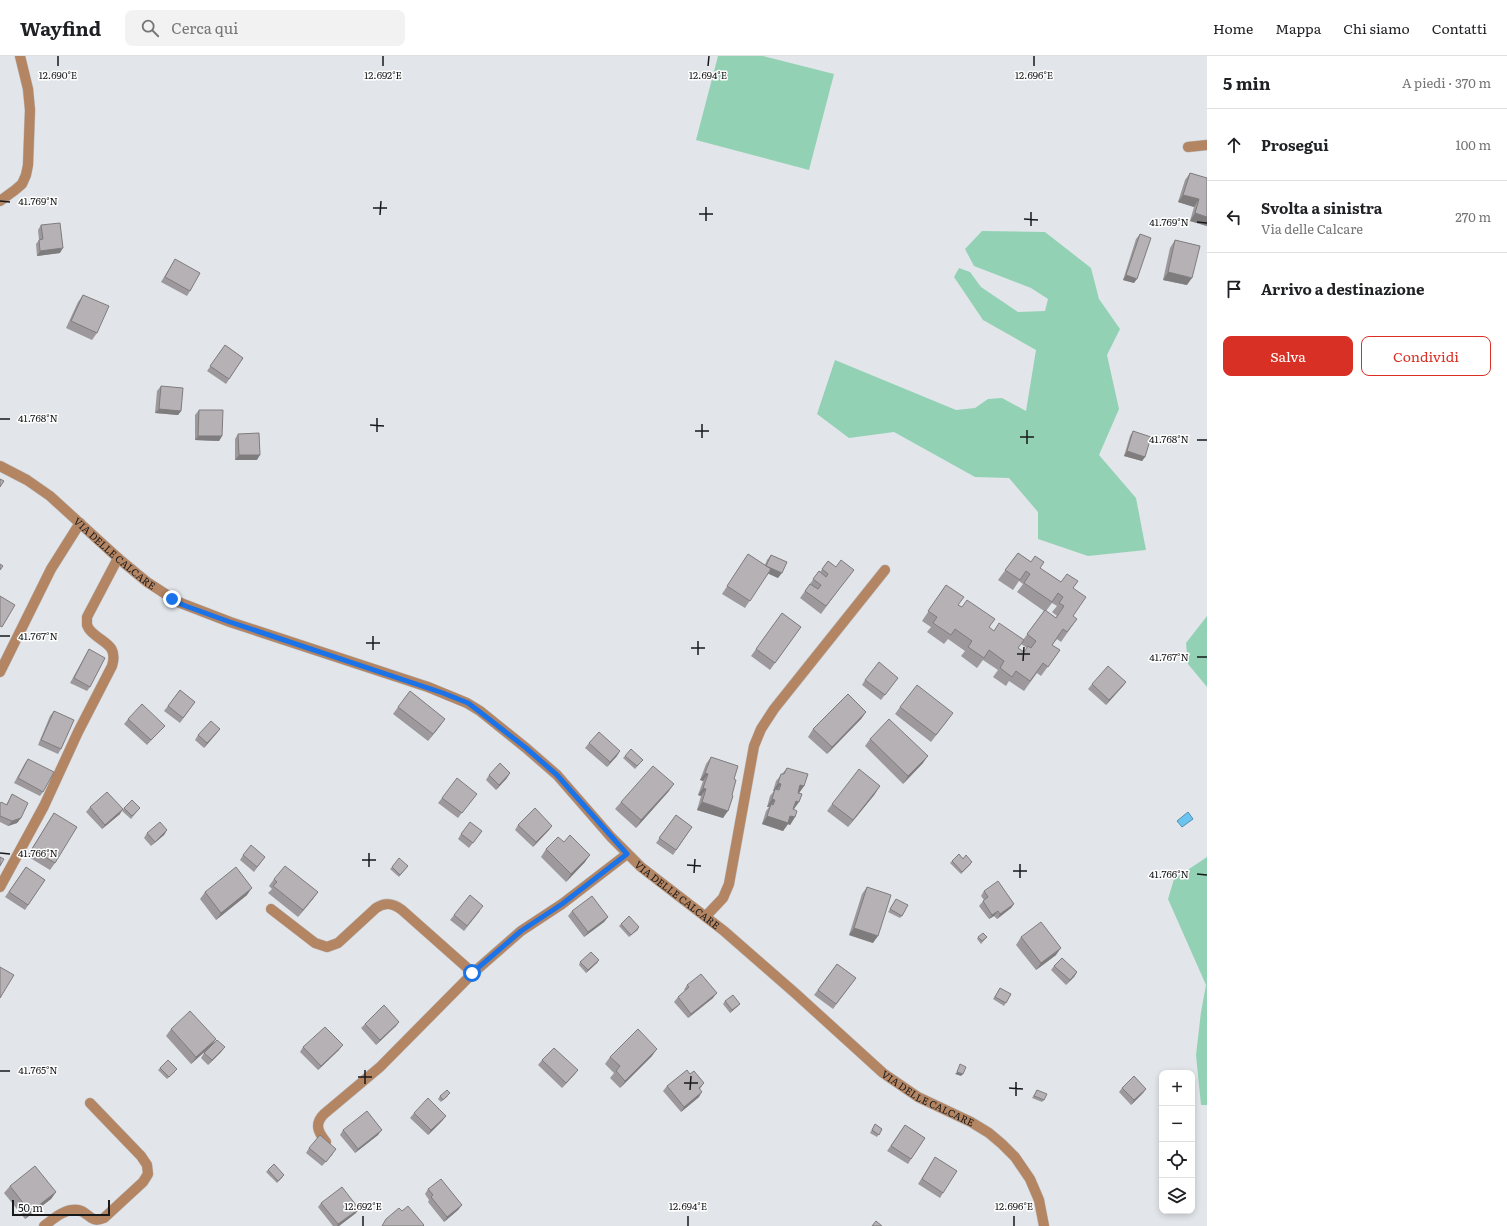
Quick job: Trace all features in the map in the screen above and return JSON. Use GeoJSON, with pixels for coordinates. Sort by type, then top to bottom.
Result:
{"type":"FeatureCollection","features":[{"type":"Feature","properties":{"kind":"street"},"geometry":{"type":"LineString","coordinates":[[0,201],[22,184],[28,166],[29,96],[20,56]]}},
{"type":"Feature","properties":{"kind":"street"},"geometry":{"type":"LineString","coordinates":[[1188,148],[1207,145]]}},
{"type":"Feature","properties":{"kind":"street","name":"VIA DELLE CALCARE"},"geometry":{"type":"LineString","coordinates":[[0,466],[27,480],[50,496],[118,558],[147,582],[166,596],[183,605],[230,622],[428,687],[468,703],[550,769],[570,789],[627,854],[655,879],[706,916],[883,1073],[918,1097],[971,1122],[1002,1144],[1015,1157],[1030,1179],[1039,1200],[1044,1226]]}},
{"type":"Feature","properties":{"kind":"street"},"geometry":{"type":"LineString","coordinates":[[0,672],[50,569],[80,523]]}},
{"type":"Feature","properties":{"kind":"street"},"geometry":{"type":"LineString","coordinates":[[0,887],[44,806],[78,732],[112,666],[114,659],[112,650],[108,644],[92,632],[87,622],[89,613],[118,558]]}},
{"type":"Feature","properties":{"kind":"street"},"geometry":{"type":"LineString","coordinates":[[706,916],[723,898],[729,884],[752,755],[761,729],[770,714],[885,570]]}},
{"type":"Feature","properties":{"kind":"street"},"geometry":{"type":"LineString","coordinates":[[326,1142],[318,1131],[318,1123],[321,1117],[385,1063],[472,973],[521,931],[562,904],[627,854]]}},
{"type":"Feature","properties":{"kind":"street"},"geometry":{"type":"LineString","coordinates":[[271,909],[317,944],[327,946],[338,943],[376,908],[391,904],[402,910],[472,973]]}},
{"type":"Feature","properties":{"kind":"street"},"geometry":{"type":"LineString","coordinates":[[44,1226],[61,1213],[70,1210],[80,1210],[96,1220],[104,1218],[143,1182],[148,1174],[147,1165],[141,1156],[90,1103]]}},
{"type":"Feature","properties":{"kind":"green space"},"geometry":{"type":"Polygon","coordinates":[[[718,56],[763,56],[834,74],[809,170],[696,140],[718,56]]]}},
{"type":"Feature","properties":{"kind":"green space"},"geometry":{"type":"Polygon","coordinates":[[[982,231],[1045,232],[1091,268],[1099,299],[1120,329],[1107,355],[1119,409],[1099,455],[1136,498],[1146,550],[1088,556],[1038,539],[1038,512],[1009,478],[975,477],[894,432],[849,438],[817,414],[835,360],[956,410],[975,408],[988,399],[1002,398],[1026,411],[1036,350],[983,320],[954,277],[959,268],[970,272],[981,287],[1018,312],[1045,311],[1048,299],[1031,288],[974,266],[965,249],[982,231]]]}},
{"type":"Feature","properties":{"kind":"green space"},"geometry":{"type":"Polygon","coordinates":[[[1207,616],[1207,687],[1188,664],[1186,643],[1207,616]]]}},
{"type":"Feature","properties":{"kind":"green space"},"geometry":{"type":"Polygon","coordinates":[[[1207,857],[1207,1105],[1201,1105],[1196,1055],[1206,985],[1168,899],[1174,879],[1207,857]]]}},
{"type":"Feature","properties":{"kind":"water"},"geometry":{"type":"Polygon","coordinates":[[[1188,812],[1193,819],[1182,827],[1177,821],[1188,812]]]}},
{"type":"Feature","properties":{"kind":"building"},"geometry":{"type":"Polygon","coordinates":[[[1190,173],[1207,178],[1207,217],[1195,213],[1199,199],[1183,195],[1190,173]]]}},
{"type":"Feature","properties":{"kind":"building"},"geometry":{"type":"Polygon","coordinates":[[[60,223],[63,248],[40,251],[39,240],[43,239],[41,225],[60,223]]]}},
{"type":"Feature","properties":{"kind":"building"},"geometry":{"type":"Polygon","coordinates":[[[1140,234],[1151,238],[1137,279],[1126,275],[1140,234]]]}},
{"type":"Feature","properties":{"kind":"building"},"geometry":{"type":"Polygon","coordinates":[[[1175,240],[1200,246],[1192,278],[1168,272],[1175,240]]]}},
{"type":"Feature","properties":{"kind":"building"},"geometry":{"type":"Polygon","coordinates":[[[175,259],[200,273],[190,291],[165,277],[175,259]]]}},
{"type":"Feature","properties":{"kind":"building"},"geometry":{"type":"Polygon","coordinates":[[[83,295],[109,306],[97,333],[71,321],[83,295]]]}},
{"type":"Feature","properties":{"kind":"building"},"geometry":{"type":"Polygon","coordinates":[[[225,345],[243,358],[229,379],[210,366],[225,345]]]}},
{"type":"Feature","properties":{"kind":"building"},"geometry":{"type":"Polygon","coordinates":[[[161,386],[183,388],[181,411],[159,409],[161,386]]]}},
{"type":"Feature","properties":{"kind":"building"},"geometry":{"type":"Polygon","coordinates":[[[199,410],[223,410],[222,436],[198,436],[199,410]]]}},
{"type":"Feature","properties":{"kind":"building"},"geometry":{"type":"Polygon","coordinates":[[[1133,431],[1151,437],[1145,457],[1127,451],[1133,431]]]}},
{"type":"Feature","properties":{"kind":"building"},"geometry":{"type":"Polygon","coordinates":[[[259,433],[260,455],[239,455],[238,434],[259,433]]]}},
{"type":"Feature","properties":{"kind":"building"},"geometry":{"type":"Polygon","coordinates":[[[0,479],[4,481],[0,487],[0,479]]]}},
{"type":"Feature","properties":{"kind":"building"},"geometry":{"type":"Polygon","coordinates":[[[1018,553],[1031,562],[1035,556],[1044,562],[1040,568],[1061,582],[1067,574],[1078,581],[1073,588],[1086,597],[1073,616],[1077,619],[1067,632],[1063,629],[1052,645],[1060,650],[1048,667],[1043,663],[1030,681],[1016,671],[1012,677],[1000,668],[1004,661],[989,650],[984,658],[968,647],[972,641],[955,629],[951,635],[933,623],[937,617],[928,611],[946,585],[964,597],[958,605],[962,607],[967,600],[995,619],[989,627],[994,631],[999,623],[1024,640],[1018,648],[1024,652],[1028,646],[1031,648],[1036,641],[1027,634],[1045,610],[1056,618],[1064,606],[1059,603],[1063,597],[1058,593],[1052,602],[1024,583],[1030,574],[1026,571],[1020,580],[1005,570],[1018,553]]]}},
{"type":"Feature","properties":{"kind":"building"},"geometry":{"type":"Polygon","coordinates":[[[748,554],[771,569],[750,601],[727,586],[748,554]]]}},
{"type":"Feature","properties":{"kind":"building"},"geometry":{"type":"Polygon","coordinates":[[[771,555],[787,562],[782,573],[766,566],[771,555]]]}},
{"type":"Feature","properties":{"kind":"building"},"geometry":{"type":"Polygon","coordinates":[[[841,560],[854,570],[826,606],[805,591],[810,584],[818,589],[821,585],[813,579],[819,571],[826,577],[828,574],[822,569],[828,561],[836,567],[841,560]]]}},
{"type":"Feature","properties":{"kind":"building"},"geometry":{"type":"Polygon","coordinates":[[[0,596],[15,605],[2,627],[0,626],[0,596]]]}},
{"type":"Feature","properties":{"kind":"building"},"geometry":{"type":"Polygon","coordinates":[[[782,613],[801,627],[775,663],[756,649],[782,613]]]}},
{"type":"Feature","properties":{"kind":"building"},"geometry":{"type":"Polygon","coordinates":[[[89,649],[105,658],[90,687],[74,678],[89,649]]]}},
{"type":"Feature","properties":{"kind":"building"},"geometry":{"type":"Polygon","coordinates":[[[879,662],[898,678],[885,695],[865,680],[879,662]]]}},
{"type":"Feature","properties":{"kind":"building"},"geometry":{"type":"Polygon","coordinates":[[[1108,666],[1126,682],[1109,700],[1092,684],[1108,666]]]}},
{"type":"Feature","properties":{"kind":"building"},"geometry":{"type":"Polygon","coordinates":[[[917,685],[953,713],[936,735],[900,707],[917,685]]]}},
{"type":"Feature","properties":{"kind":"building"},"geometry":{"type":"Polygon","coordinates":[[[180,690],[195,702],[183,718],[168,706],[180,690]]]}},
{"type":"Feature","properties":{"kind":"building"},"geometry":{"type":"Polygon","coordinates":[[[410,691],[445,719],[433,734],[398,707],[410,691]]]}},
{"type":"Feature","properties":{"kind":"building"},"geometry":{"type":"Polygon","coordinates":[[[848,694],[866,712],[832,747],[813,729],[848,694]]]}},
{"type":"Feature","properties":{"kind":"building"},"geometry":{"type":"Polygon","coordinates":[[[142,704],[165,726],[151,740],[128,719],[142,704]]]}},
{"type":"Feature","properties":{"kind":"building"},"geometry":{"type":"Polygon","coordinates":[[[54,711],[74,720],[61,749],[41,740],[54,711]]]}},
{"type":"Feature","properties":{"kind":"building"},"geometry":{"type":"Polygon","coordinates":[[[889,719],[928,756],[908,776],[870,739],[889,719]]]}},
{"type":"Feature","properties":{"kind":"building"},"geometry":{"type":"Polygon","coordinates":[[[211,721],[220,729],[207,743],[198,735],[211,721]]]}},
{"type":"Feature","properties":{"kind":"building"},"geometry":{"type":"Polygon","coordinates":[[[599,732],[620,751],[610,762],[589,743],[599,732]]]}},
{"type":"Feature","properties":{"kind":"building"},"geometry":{"type":"Polygon","coordinates":[[[631,749],[643,760],[637,766],[625,756],[631,749]]]}},
{"type":"Feature","properties":{"kind":"building"},"geometry":{"type":"Polygon","coordinates":[[[711,757],[738,766],[734,779],[736,780],[733,796],[728,811],[702,802],[706,789],[703,788],[708,774],[705,773],[711,757]]]}},
{"type":"Feature","properties":{"kind":"building"},"geometry":{"type":"Polygon","coordinates":[[[28,759],[54,772],[43,792],[18,778],[28,759]]]}},
{"type":"Feature","properties":{"kind":"building"},"geometry":{"type":"Polygon","coordinates":[[[500,763],[510,773],[499,785],[489,775],[500,763]]]}},
{"type":"Feature","properties":{"kind":"building"},"geometry":{"type":"Polygon","coordinates":[[[653,766],[674,784],[641,820],[621,802],[653,766]]]}},
{"type":"Feature","properties":{"kind":"building"},"geometry":{"type":"Polygon","coordinates":[[[787,768],[808,774],[804,786],[800,785],[798,793],[802,794],[799,802],[796,801],[793,809],[797,811],[795,817],[790,816],[788,823],[767,816],[771,804],[773,805],[775,800],[772,799],[775,789],[779,790],[781,784],[778,783],[781,774],[784,774],[787,768]]]}},
{"type":"Feature","properties":{"kind":"building"},"geometry":{"type":"Polygon","coordinates":[[[859,769],[880,786],[853,820],[832,804],[859,769]]]}},
{"type":"Feature","properties":{"kind":"building"},"geometry":{"type":"Polygon","coordinates":[[[457,778],[477,794],[462,813],[442,798],[457,778]]]}},
{"type":"Feature","properties":{"kind":"building"},"geometry":{"type":"Polygon","coordinates":[[[107,792],[123,809],[105,825],[90,807],[107,792]]]}},
{"type":"Feature","properties":{"kind":"building"},"geometry":{"type":"Polygon","coordinates":[[[12,794],[28,803],[21,818],[12,821],[0,816],[0,804],[1,802],[7,805],[12,794]]]}},
{"type":"Feature","properties":{"kind":"building"},"geometry":{"type":"Polygon","coordinates":[[[132,800],[140,808],[132,816],[124,808],[132,800]]]}},
{"type":"Feature","properties":{"kind":"building"},"geometry":{"type":"Polygon","coordinates":[[[535,808],[552,826],[536,842],[518,825],[535,808]]]}},
{"type":"Feature","properties":{"kind":"building"},"geometry":{"type":"Polygon","coordinates":[[[54,813],[77,827],[55,863],[32,849],[54,813]]]}},
{"type":"Feature","properties":{"kind":"building"},"geometry":{"type":"Polygon","coordinates":[[[676,815],[692,827],[676,850],[659,838],[676,815]]]}},
{"type":"Feature","properties":{"kind":"building"},"geometry":{"type":"Polygon","coordinates":[[[160,822],[167,830],[155,842],[147,833],[160,822]]]}},
{"type":"Feature","properties":{"kind":"building"},"geometry":{"type":"Polygon","coordinates":[[[470,822],[482,831],[473,843],[461,834],[470,822]]]}},
{"type":"Feature","properties":{"kind":"building"},"geometry":{"type":"Polygon","coordinates":[[[570,835],[590,855],[571,874],[546,849],[558,837],[564,842],[570,835]]]}},
{"type":"Feature","properties":{"kind":"building"},"geometry":{"type":"Polygon","coordinates":[[[251,845],[265,857],[257,867],[243,855],[251,845]]]}},
{"type":"Feature","properties":{"kind":"building"},"geometry":{"type":"Polygon","coordinates":[[[959,854],[963,859],[966,855],[972,862],[962,872],[952,861],[959,854]]]}},
{"type":"Feature","properties":{"kind":"building"},"geometry":{"type":"Polygon","coordinates":[[[0,857],[4,859],[0,866],[0,857]]]}},
{"type":"Feature","properties":{"kind":"building"},"geometry":{"type":"Polygon","coordinates":[[[399,858],[408,866],[400,875],[392,867],[399,858]]]}},
{"type":"Feature","properties":{"kind":"building"},"geometry":{"type":"Polygon","coordinates":[[[285,866],[318,892],[303,910],[273,886],[277,882],[274,879],[285,866]]]}},
{"type":"Feature","properties":{"kind":"building"},"geometry":{"type":"Polygon","coordinates":[[[26,867],[45,880],[28,905],[9,892],[26,867]]]}},
{"type":"Feature","properties":{"kind":"building"},"geometry":{"type":"Polygon","coordinates":[[[236,867],[252,888],[221,913],[205,892],[236,867]]]}},
{"type":"Feature","properties":{"kind":"building"},"geometry":{"type":"Polygon","coordinates":[[[998,881],[1014,904],[1000,914],[998,911],[992,915],[983,901],[988,897],[984,891],[998,881]]]}},
{"type":"Feature","properties":{"kind":"building"},"geometry":{"type":"Polygon","coordinates":[[[867,887],[891,895],[878,936],[854,928],[867,887]]]}},
{"type":"Feature","properties":{"kind":"building"},"geometry":{"type":"Polygon","coordinates":[[[470,895],[483,906],[467,926],[454,915],[470,895]]]}},
{"type":"Feature","properties":{"kind":"building"},"geometry":{"type":"Polygon","coordinates":[[[592,896],[608,917],[588,932],[572,911],[592,896]]]}},
{"type":"Feature","properties":{"kind":"building"},"geometry":{"type":"Polygon","coordinates":[[[896,899],[908,905],[902,916],[890,909],[896,899]]]}},
{"type":"Feature","properties":{"kind":"building"},"geometry":{"type":"Polygon","coordinates":[[[629,916],[639,927],[631,935],[621,924],[629,916]]]}},
{"type":"Feature","properties":{"kind":"building"},"geometry":{"type":"Polygon","coordinates":[[[1041,922],[1061,948],[1041,963],[1021,937],[1041,922]]]}},
{"type":"Feature","properties":{"kind":"building"},"geometry":{"type":"Polygon","coordinates":[[[983,933],[987,937],[982,941],[978,937],[983,933]]]}},
{"type":"Feature","properties":{"kind":"building"},"geometry":{"type":"Polygon","coordinates":[[[591,952],[599,960],[588,970],[580,962],[591,952]]]}},
{"type":"Feature","properties":{"kind":"building"},"geometry":{"type":"Polygon","coordinates":[[[1062,958],[1077,972],[1070,980],[1054,966],[1062,958]]]}},
{"type":"Feature","properties":{"kind":"building"},"geometry":{"type":"Polygon","coordinates":[[[837,964],[856,978],[836,1004],[818,990],[837,964]]]}},
{"type":"Feature","properties":{"kind":"building"},"geometry":{"type":"Polygon","coordinates":[[[0,967],[14,975],[0,998],[0,967]]]}},
{"type":"Feature","properties":{"kind":"building"},"geometry":{"type":"Polygon","coordinates":[[[701,974],[717,993],[691,1014],[678,997],[689,987],[687,985],[701,974]]]}},
{"type":"Feature","properties":{"kind":"building"},"geometry":{"type":"Polygon","coordinates":[[[1000,988],[1011,994],[1006,1003],[995,997],[1000,988]]]}},
{"type":"Feature","properties":{"kind":"building"},"geometry":{"type":"Polygon","coordinates":[[[733,995],[740,1004],[732,1010],[725,1001],[733,995]]]}},
{"type":"Feature","properties":{"kind":"building"},"geometry":{"type":"Polygon","coordinates":[[[384,1005],[399,1022],[380,1040],[365,1024],[384,1005]]]}},
{"type":"Feature","properties":{"kind":"building"},"geometry":{"type":"Polygon","coordinates":[[[190,1011],[216,1039],[196,1057],[171,1029],[190,1011]]]}},
{"type":"Feature","properties":{"kind":"building"},"geometry":{"type":"Polygon","coordinates":[[[325,1027],[343,1045],[321,1066],[303,1047],[325,1027]]]}},
{"type":"Feature","properties":{"kind":"building"},"geometry":{"type":"Polygon","coordinates":[[[638,1029],[657,1049],[625,1081],[616,1071],[620,1066],[610,1057],[638,1029]]]}},
{"type":"Feature","properties":{"kind":"building"},"geometry":{"type":"Polygon","coordinates":[[[217,1040],[225,1047],[212,1060],[204,1053],[217,1040]]]}},
{"type":"Feature","properties":{"kind":"building"},"geometry":{"type":"Polygon","coordinates":[[[554,1048],[578,1070],[566,1083],[542,1060],[554,1048]]]}},
{"type":"Feature","properties":{"kind":"building"},"geometry":{"type":"Polygon","coordinates":[[[168,1060],[177,1069],[169,1077],[160,1068],[168,1060]]]}},
{"type":"Feature","properties":{"kind":"building"},"geometry":{"type":"Polygon","coordinates":[[[960,1064],[966,1067],[963,1074],[957,1072],[960,1064]]]}},
{"type":"Feature","properties":{"kind":"building"},"geometry":{"type":"Polygon","coordinates":[[[687,1070],[690,1074],[694,1071],[704,1083],[699,1088],[702,1092],[684,1107],[667,1086],[687,1070]]]}},
{"type":"Feature","properties":{"kind":"building"},"geometry":{"type":"Polygon","coordinates":[[[1134,1076],[1146,1089],[1134,1100],[1122,1088],[1134,1076]]]}},
{"type":"Feature","properties":{"kind":"building"},"geometry":{"type":"Polygon","coordinates":[[[447,1090],[450,1093],[443,1100],[440,1096],[447,1090]]]}},
{"type":"Feature","properties":{"kind":"building"},"geometry":{"type":"Polygon","coordinates":[[[1037,1090],[1047,1094],[1044,1100],[1034,1096],[1037,1090]]]}},
{"type":"Feature","properties":{"kind":"building"},"geometry":{"type":"Polygon","coordinates":[[[428,1098],[446,1116],[431,1130],[414,1113],[428,1098]]]}},
{"type":"Feature","properties":{"kind":"building"},"geometry":{"type":"Polygon","coordinates":[[[367,1111],[382,1130],[358,1149],[343,1130],[367,1111]]]}},
{"type":"Feature","properties":{"kind":"building"},"geometry":{"type":"Polygon","coordinates":[[[875,1124],[882,1129],[879,1135],[872,1130],[875,1124]]]}},
{"type":"Feature","properties":{"kind":"building"},"geometry":{"type":"Polygon","coordinates":[[[905,1125],[925,1138],[911,1159],[891,1146],[905,1125]]]}},
{"type":"Feature","properties":{"kind":"building"},"geometry":{"type":"Polygon","coordinates":[[[320,1135],[336,1149],[326,1162],[309,1148],[320,1135]]]}},
{"type":"Feature","properties":{"kind":"building"},"geometry":{"type":"Polygon","coordinates":[[[935,1157],[957,1171],[943,1193],[922,1179],[935,1157]]]}},
{"type":"Feature","properties":{"kind":"building"},"geometry":{"type":"Polygon","coordinates":[[[274,1164],[284,1175],[278,1181],[268,1170],[274,1164]]]}},
{"type":"Feature","properties":{"kind":"building"},"geometry":{"type":"Polygon","coordinates":[[[35,1166],[56,1192],[30,1212],[10,1186],[35,1166]]]}},
{"type":"Feature","properties":{"kind":"building"},"geometry":{"type":"Polygon","coordinates":[[[441,1179],[462,1205],[447,1217],[431,1197],[433,1195],[428,1189],[441,1179]]]}},
{"type":"Feature","properties":{"kind":"building"},"geometry":{"type":"Polygon","coordinates":[[[342,1187],[359,1209],[338,1224],[321,1203],[342,1187]]]}},
{"type":"Feature","properties":{"kind":"building"},"geometry":{"type":"Polygon","coordinates":[[[408,1206],[424,1225],[423,1226],[382,1226],[386,1219],[399,1208],[402,1211],[408,1206]]]}},
{"type":"Feature","properties":{"kind":"building"},"geometry":{"type":"Polygon","coordinates":[[[876,1221],[882,1226],[872,1226],[876,1221]]]}},
{"type":"Feature","properties":{"kind":"route"},"geometry":{"type":"LineString","coordinates":[[172,599],[183,605],[216,617],[428,687],[468,703],[526,748],[557,775],[627,854],[562,904],[521,931],[472,973]]}}]}
